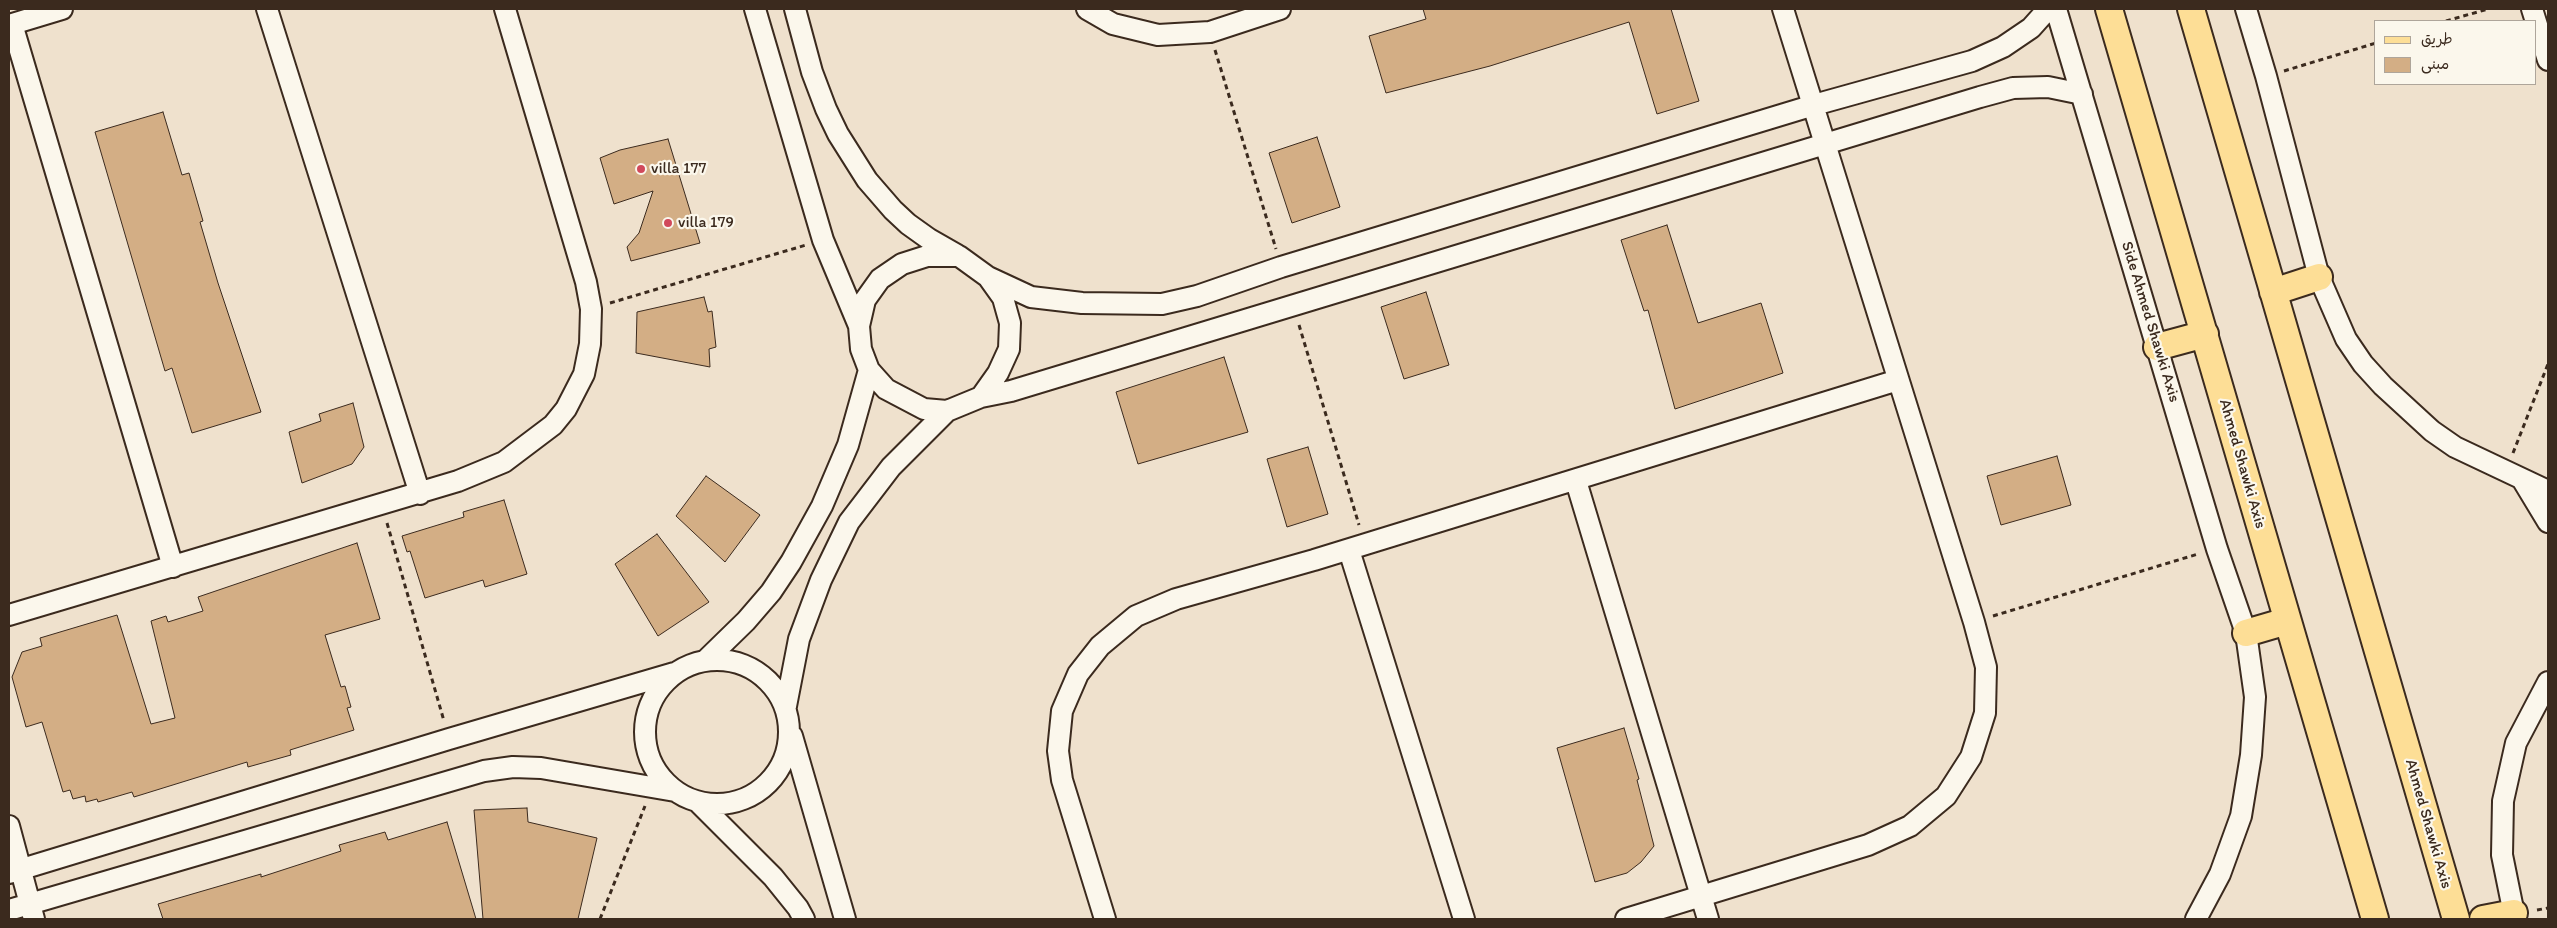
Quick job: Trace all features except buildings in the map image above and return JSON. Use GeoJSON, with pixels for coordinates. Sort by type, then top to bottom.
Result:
{"type":"FeatureCollection","features":[{"type":"Feature","properties":{"kind":"main road","name":"Ahmed Shawki Axis"},"geometry":{"type":"LineString","coordinates":[[2110,9],[2375,919]]}},
{"type":"Feature","properties":{"kind":"main road","name":"Ahmed Shawki Axis"},"geometry":{"type":"LineString","coordinates":[[2191,9],[2456,919]]}},
{"type":"Feature","properties":{"kind":"main road"},"geometry":{"type":"LineString","coordinates":[[2273,292],[2319,277]]}},
{"type":"Feature","properties":{"kind":"main road"},"geometry":{"type":"LineString","coordinates":[[2157,347],[2204,334]]}},
{"type":"Feature","properties":{"kind":"main road"},"geometry":{"type":"LineString","coordinates":[[2246,633],[2287,621]]}},
{"type":"Feature","properties":{"kind":"main road"},"geometry":{"type":"LineString","coordinates":[[2483,919],[2515,916]]}},
{"type":"Feature","properties":{"kind":"street"},"geometry":{"type":"LineString","coordinates":[[62,9],[10,25],[173,567]]}},
{"type":"Feature","properties":{"kind":"street"},"geometry":{"type":"LineString","coordinates":[[267,9],[420,494]]}},
{"type":"Feature","properties":{"kind":"street"},"geometry":{"type":"LineString","coordinates":[[9,615],[420,494],[504,462],[553,426],[566,409],[584,374],[590,344],[591,309],[586,282],[505,9]]}},
{"type":"Feature","properties":{"kind":"street"},"geometry":{"type":"LineString","coordinates":[[755,9],[823,240],[859,326],[861,349],[869,370],[886,389],[924,409],[947,411]]}},
{"type":"Feature","properties":{"kind":"street"},"geometry":{"type":"LineString","coordinates":[[795,9],[812,72],[826,110],[838,134],[867,180],[908,224],[988,277],[1031,297],[1082,303],[1162,304],[1197,296],[1281,267],[1814,105],[1972,62],[2003,47],[2031,28],[2048,9]]}},
{"type":"Feature","properties":{"kind":"street"},"geometry":{"type":"LineString","coordinates":[[1087,9],[1113,24],[1158,35],[1210,32],[1280,9]]}},
{"type":"Feature","properties":{"kind":"street"},"geometry":{"type":"LineString","coordinates":[[1626,919],[1868,845],[1910,826],[1946,796],[1971,757],[1985,713],[1986,667],[1974,622],[1783,9]]}},
{"type":"Feature","properties":{"kind":"street","name":"Side Ahmed Shawki Axis"},"geometry":{"type":"LineString","coordinates":[[2056,9],[2218,549],[2246,633],[2255,697],[2251,755],[2241,816],[2220,874],[2196,919]]}},
{"type":"Feature","properties":{"kind":"street"},"geometry":{"type":"LineString","coordinates":[[2246,9],[2266,76],[2319,277],[2346,339],[2363,364],[2383,386],[2432,431],[2455,447],[2548,492]]}},
{"type":"Feature","properties":{"kind":"street"},"geometry":{"type":"LineString","coordinates":[[2537,25],[2548,60]]}},
{"type":"Feature","properties":{"kind":"street"},"geometry":{"type":"LineString","coordinates":[[845,919],[790,732],[786,706],[799,639],[821,580],[849,522],[891,467],[947,411],[981,397],[1011,391],[2013,88],[2048,87],[2082,94]]}},
{"type":"Feature","properties":{"kind":"street"},"geometry":{"type":"LineString","coordinates":[[859,326],[866,300],[880,279],[902,264],[927,256],[959,256]]}},
{"type":"Feature","properties":{"kind":"street"},"geometry":{"type":"LineString","coordinates":[[981,397],[998,373],[1009,349],[1010,332],[1010,323],[1003,298],[988,277]]}},
{"type":"Feature","properties":{"kind":"street"},"geometry":{"type":"LineString","coordinates":[[706,660],[746,621],[771,592],[791,562],[822,506],[848,445],[869,370]]}},
{"type":"Feature","properties":{"kind":"street"},"geometry":{"type":"LineString","coordinates":[[1105,919],[1062,780],[1058,751],[1062,711],[1078,674],[1100,646],[1136,616],[1176,599],[1576,481],[1898,380]]}},
{"type":"Feature","properties":{"kind":"street"},"geometry":{"type":"LineString","coordinates":[[2513,476],[2534,496],[2548,522]]}},
{"type":"Feature","properties":{"kind":"street"},"geometry":{"type":"LineString","coordinates":[[1576,481],[1708,919]]}},
{"type":"Feature","properties":{"kind":"street"},"geometry":{"type":"LineString","coordinates":[[1357,547],[1464,919]]}},
{"type":"Feature","properties":{"kind":"street"},"geometry":{"type":"LineString","coordinates":[[15,871],[449,739],[674,673],[689,665],[706,660],[731,660],[754,669],[774,685],[786,706]]}},
{"type":"Feature","properties":{"kind":"street"},"geometry":{"type":"LineString","coordinates":[[674,673],[658,690],[648,710],[644,733],[648,755],[659,776],[676,792]]}},
{"type":"Feature","properties":{"kind":"street"},"geometry":{"type":"LineString","coordinates":[[2515,916],[2502,855],[2503,801],[2516,743],[2548,682]]}},
{"type":"Feature","properties":{"kind":"street"},"geometry":{"type":"LineString","coordinates":[[9,910],[31,912],[484,771],[513,767],[541,768],[676,792],[698,802],[725,804],[750,797],[771,781],[785,759],[790,732]]}},
{"type":"Feature","properties":{"kind":"street"},"geometry":{"type":"LineString","coordinates":[[698,802],[773,877],[798,908],[804,919]]}},
{"type":"Feature","properties":{"kind":"street"},"geometry":{"type":"LineString","coordinates":[[9,826],[15,871],[31,912]]}},
{"type":"Feature","properties":{"kind":"path"},"geometry":{"type":"LineString","coordinates":[[2450,20],[2488,9]]}},
{"type":"Feature","properties":{"kind":"path"},"geometry":{"type":"LineString","coordinates":[[1210,32],[1281,267]]}},
{"type":"Feature","properties":{"kind":"path"},"geometry":{"type":"LineString","coordinates":[[2266,76],[2374,44]]}},
{"type":"Feature","properties":{"kind":"path"},"geometry":{"type":"LineString","coordinates":[[591,309],[823,240]]}},
{"type":"Feature","properties":{"kind":"path"},"geometry":{"type":"LineString","coordinates":[[1294,306],[1357,547]]}},
{"type":"Feature","properties":{"kind":"path"},"geometry":{"type":"LineString","coordinates":[[2513,476],[2548,364]]}},
{"type":"Feature","properties":{"kind":"path"},"geometry":{"type":"LineString","coordinates":[[382,506],[449,739]]}},
{"type":"Feature","properties":{"kind":"path"},"geometry":{"type":"LineString","coordinates":[[1974,622],[2218,549]]}},
{"type":"Feature","properties":{"kind":"path"},"geometry":{"type":"LineString","coordinates":[[600,919],[652,787]]}},
{"type":"Feature","properties":{"kind":"place","name":"villa 177"},"geometry":{"type":"Point","coordinates":[641,169]}},
{"type":"Feature","properties":{"kind":"place","name":"villa 179"},"geometry":{"type":"Point","coordinates":[668,223]}}]}
